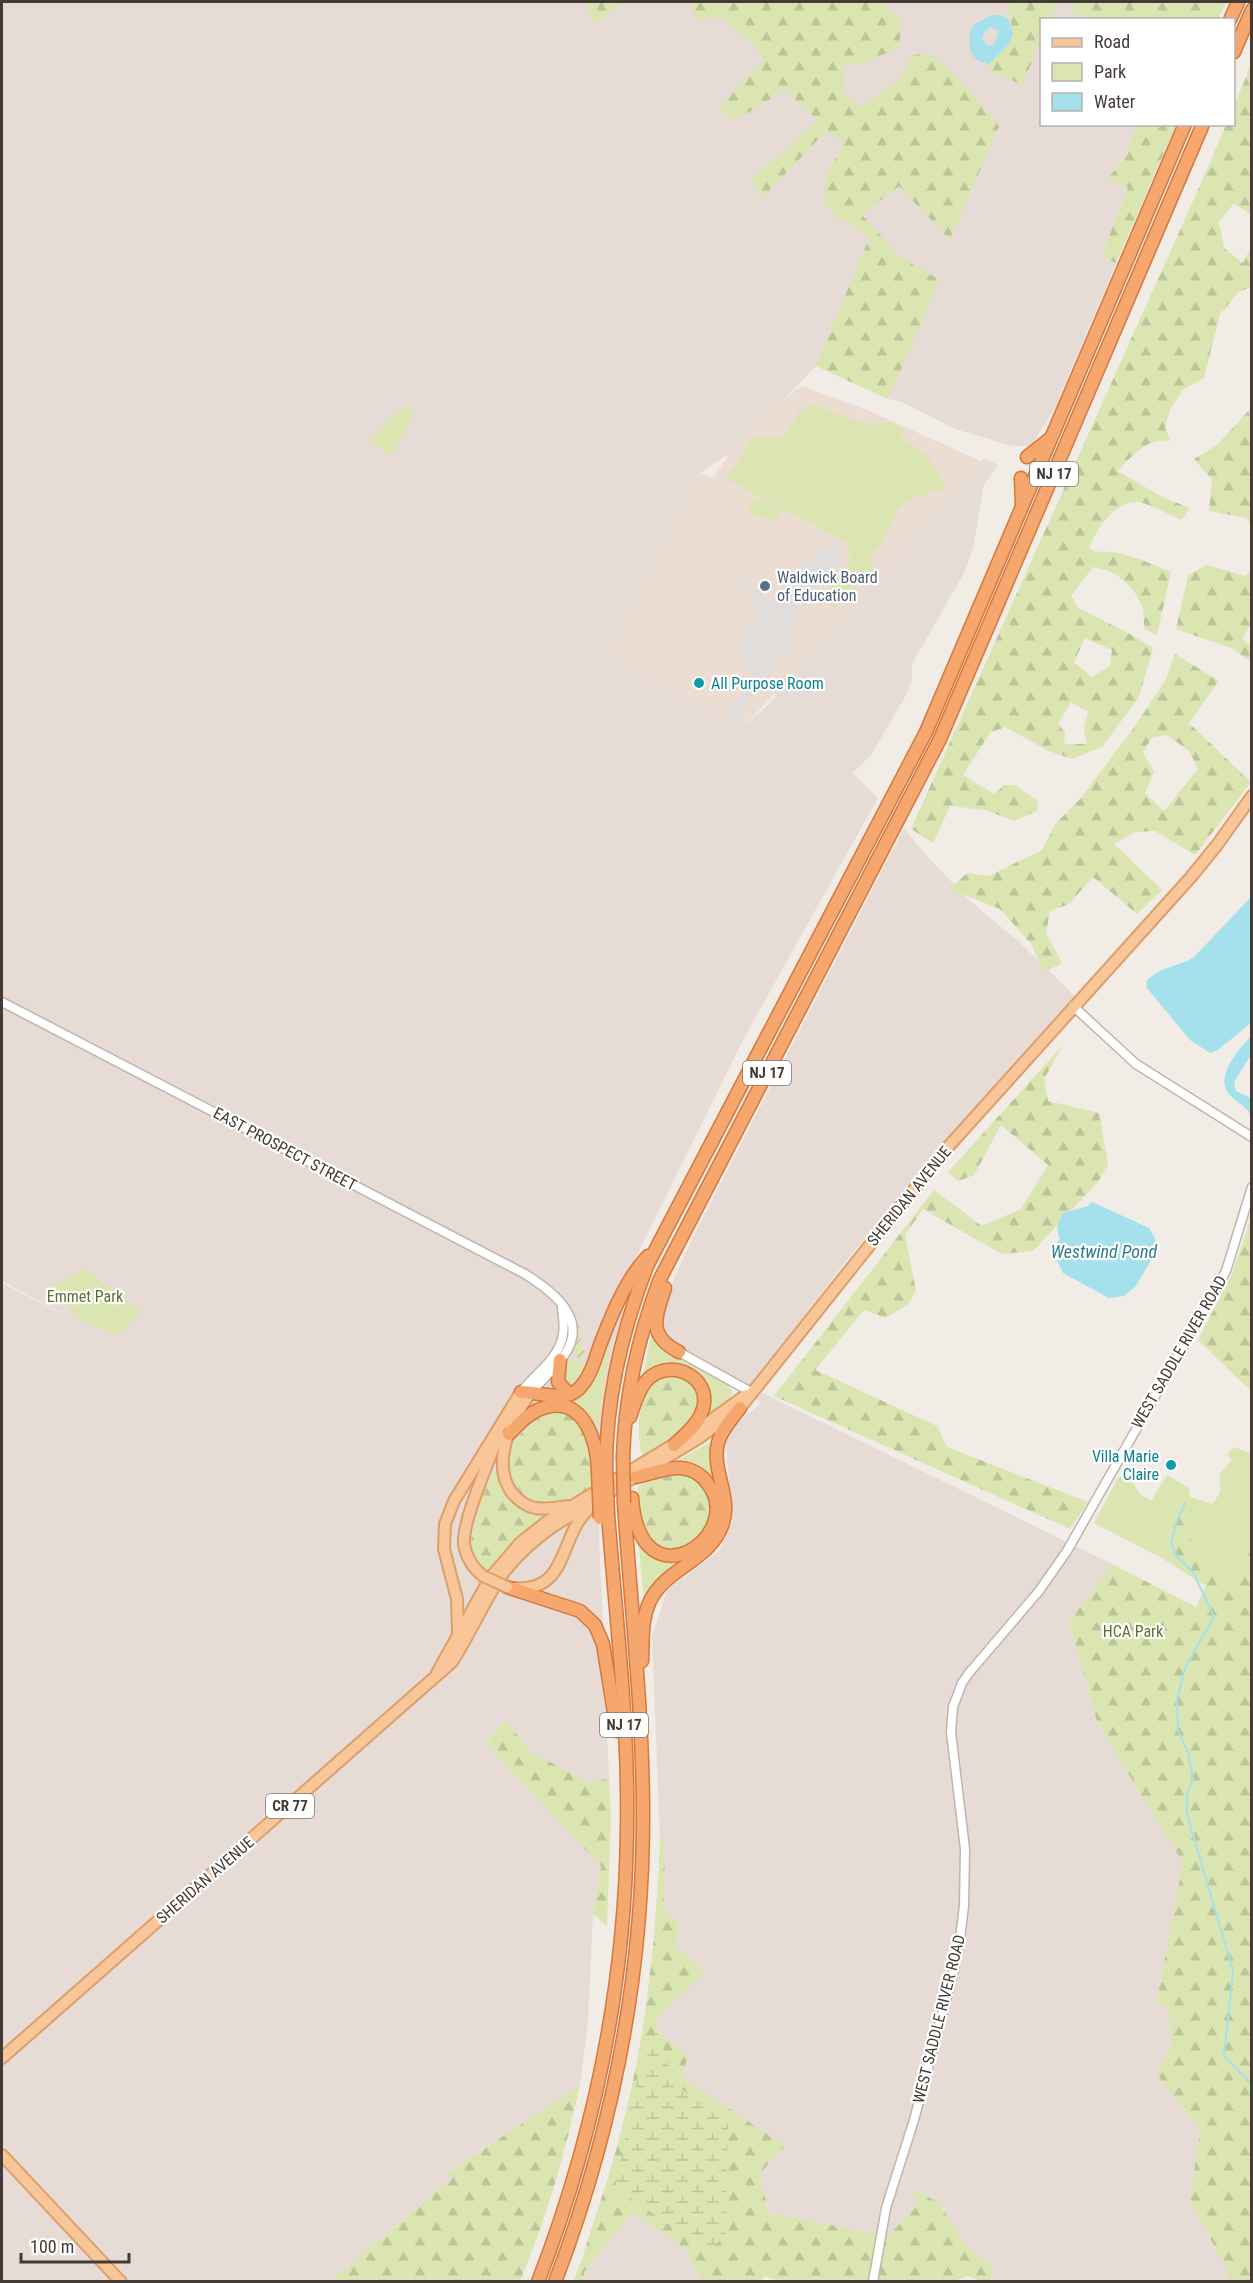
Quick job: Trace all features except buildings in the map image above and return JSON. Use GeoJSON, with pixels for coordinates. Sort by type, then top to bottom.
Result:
{"type":"FeatureCollection","features":[{"type":"Feature","properties":{"kind":"highway"},"geometry":{"type":"LineString","coordinates":[[1231,18],[1238,2]]}},
{"type":"Feature","properties":{"kind":"highway"},"geometry":{"type":"LineString","coordinates":[[1235,47],[1251,10]]}},
{"type":"Feature","properties":{"kind":"highway","name":"NJ 17"},"geometry":{"type":"LineString","coordinates":[[538,2282],[577,2170],[593,2110],[607,2042],[623,1927],[627,1831],[626,1780],[612,1568],[604,1516],[602,1469],[609,1406],[620,1346],[636,1295],[654,1251],[926,732],[1184,126]]}},
{"type":"Feature","properties":{"kind":"highway","name":"NJ 17"},"geometry":{"type":"LineString","coordinates":[[555,2282],[597,2155],[616,2078],[630,1999],[639,1921],[643,1842],[642,1763],[628,1501],[623,1457],[630,1380],[643,1328],[660,1279],[683,1231],[940,739],[1202,126]]}},
{"type":"Feature","properties":{"kind":"highway"},"geometry":{"type":"LineString","coordinates":[[1027,457],[1052,437]]}},
{"type":"Feature","properties":{"kind":"highway"},"geometry":{"type":"LineString","coordinates":[[1021,478],[1023,508]]}},
{"type":"Feature","properties":{"kind":"highway"},"geometry":{"type":"LineString","coordinates":[[679,1353],[660,1340],[656,1320],[683,1231]]}},
{"type":"Feature","properties":{"kind":"highway"},"geometry":{"type":"LineString","coordinates":[[526,1392],[557,1395],[569,1394],[579,1388],[588,1377],[607,1327],[636,1268],[654,1251]]}},
{"type":"Feature","properties":{"kind":"highway"},"geometry":{"type":"LineString","coordinates":[[560,1360],[558,1382],[569,1394]]}},
{"type":"Feature","properties":{"kind":"highway"},"geometry":{"type":"LineString","coordinates":[[624,1432],[639,1392],[648,1379],[661,1371],[672,1369],[682,1371],[695,1378],[701,1386],[704,1406],[696,1423],[674,1445]]}},
{"type":"Feature","properties":{"kind":"highway"},"geometry":{"type":"LineString","coordinates":[[509,1434],[538,1410],[554,1406],[572,1410],[582,1417],[591,1430],[602,1469]]}},
{"type":"Feature","properties":{"kind":"highway"},"geometry":{"type":"LineString","coordinates":[[638,1698],[644,1621],[650,1602],[663,1582],[707,1549],[723,1525],[726,1502],[718,1466],[717,1448],[723,1432],[740,1408]]}},
{"type":"Feature","properties":{"kind":"highway"},"geometry":{"type":"LineString","coordinates":[[628,1501],[644,1542],[652,1550],[666,1556],[682,1555],[700,1543],[711,1530],[716,1514],[716,1502],[706,1480],[692,1471],[677,1468],[636,1477]]}},
{"type":"Feature","properties":{"kind":"highway"},"geometry":{"type":"LineString","coordinates":[[507,1587],[580,1611],[599,1632],[626,1780]]}},
{"type":"Feature","properties":{"kind":"main road","name":"CR 77"},"geometry":{"type":"LineString","coordinates":[[1073,1006],[1191,877],[1251,796]]}},
{"type":"Feature","properties":{"kind":"main road","name":"SHERIDAN AVENUE"},"geometry":{"type":"LineString","coordinates":[[435,1677],[458,1634],[526,1548],[552,1527],[708,1433],[740,1408],[948,1148],[1073,1006]]}},
{"type":"Feature","properties":{"kind":"main road","name":"EAST PROSPECT STREET"},"geometry":{"type":"LineString","coordinates":[[506,1416],[526,1392]]}},
{"type":"Feature","properties":{"kind":"main road","name":"EAST PROSPECT STREET"},"geometry":{"type":"LineString","coordinates":[[526,1392],[509,1434],[503,1457],[506,1481],[514,1495],[536,1508],[572,1506]]}},
{"type":"Feature","properties":{"kind":"main road","name":"SHERIDAN AVENUE"},"geometry":{"type":"LineString","coordinates":[[2,2058],[452,1662],[479,1607],[490,1578],[511,1552],[539,1527],[674,1445],[751,1392]]}},
{"type":"Feature","properties":{"kind":"main road"},"geometry":{"type":"LineString","coordinates":[[506,1416],[464,1533],[466,1554],[473,1567],[483,1576],[507,1587],[532,1587],[552,1575],[562,1561],[571,1532],[577,1522],[604,1496]]}},
{"type":"Feature","properties":{"kind":"main road"},"geometry":{"type":"LineString","coordinates":[[458,1634],[458,1605],[444,1549],[447,1519],[454,1502],[506,1416]]}},
{"type":"Feature","properties":{"kind":"main road"},"geometry":{"type":"LineString","coordinates":[[453,1585],[479,1607]]}},
{"type":"Feature","properties":{"kind":"main road"},"geometry":{"type":"LineString","coordinates":[[2,2155],[121,2282]]}},
{"type":"Feature","properties":{"kind":"street","name":"EAST PROSPECT STREET"},"geometry":{"type":"LineString","coordinates":[[2,1002],[525,1274],[551,1291],[571,1316],[570,1345],[560,1360],[526,1392]]}},
{"type":"Feature","properties":{"kind":"street"},"geometry":{"type":"LineString","coordinates":[[1073,1006],[1136,1064],[1251,1138]]}},
{"type":"Feature","properties":{"kind":"street","name":"WEST SADDLE RIVER ROAD"},"geometry":{"type":"LineString","coordinates":[[873,2282],[886,2208],[914,2120],[951,1981],[960,1938],[964,1906],[965,1849],[951,1732],[953,1707],[957,1695],[969,1673],[1039,1591],[1067,1551],[1226,1271],[1251,1187]]}},
{"type":"Feature","properties":{"kind":"street","name":"EAST PROSPECT STREET"},"geometry":{"type":"LineString","coordinates":[[526,1392],[560,1345],[564,1330],[562,1304]]}},
{"type":"Feature","properties":{"kind":"street"},"geometry":{"type":"LineString","coordinates":[[679,1353],[751,1392]]}},
{"type":"Feature","properties":{"kind":"shaded area"},"geometry":{"type":"Polygon","coordinates":[[[2,2],[1076,2],[1073,11],[1088,18],[1040,18],[1040,126],[1136,126],[1127,155],[1108,179],[1128,188],[1101,257],[1116,263],[1055,408],[1031,446],[1012,446],[955,429],[902,402],[888,399],[816,366],[736,449],[700,473],[744,727],[776,697],[771,691],[984,458],[998,465],[984,485],[973,549],[964,573],[912,664],[912,680],[906,695],[871,755],[853,773],[878,798],[744,1038],[635,1259],[619,1329],[599,1439],[599,1533],[609,1778],[590,1783],[529,1751],[506,1720],[485,1742],[601,1866],[593,1914],[588,2021],[580,2085],[447,2173],[454,2177],[330,2281],[2,2281],[2,1283],[76,1321],[2,1281],[2,2]]]}},
{"type":"Feature","properties":{"kind":"shaded area"},"geometry":{"type":"Polygon","coordinates":[[[802,386],[872,412],[983,462],[744,727],[609,657],[700,473],[713,479],[748,424],[802,386]]]}},
{"type":"Feature","properties":{"kind":"shaded area"},"geometry":{"type":"Polygon","coordinates":[[[823,546],[834,547],[842,562],[835,567],[792,620],[795,642],[768,677],[762,673],[761,680],[735,724],[726,719],[753,677],[739,652],[738,642],[760,615],[747,604],[752,597],[740,585],[746,580],[770,602],[815,550],[823,546]]]}},
{"type":"Feature","properties":{"kind":"shaded area"},"geometry":{"type":"Polygon","coordinates":[[[904,828],[925,854],[969,900],[1017,940],[1077,998],[951,1136],[846,1261],[750,1387],[1112,1564],[1069,1622],[1097,1722],[1184,1863],[1156,2003],[1167,2007],[1172,2045],[1156,2074],[1200,2129],[1190,2200],[1226,2268],[1227,2281],[993,2281],[993,2266],[966,2246],[939,2203],[913,2189],[918,2205],[888,2236],[768,2213],[760,2173],[784,2146],[681,2077],[688,2056],[657,2031],[657,2018],[676,1946],[679,1924],[663,1908],[665,1841],[660,1841],[652,1636],[667,1590],[720,1550],[732,1522],[726,1442],[732,1428],[761,1403],[666,1338],[660,1324],[670,1288],[690,1243],[904,828]]]}},
{"type":"Feature","properties":{"kind":"shaded area"},"geometry":{"type":"Polygon","coordinates":[[[632,2213],[685,2248],[701,2281],[585,2281],[584,2272],[632,2213]]]}},
{"type":"Feature","properties":{"kind":"green space"},"geometry":{"type":"Polygon","coordinates":[[[586,2],[626,2],[592,25],[586,2]]]}},
{"type":"Feature","properties":{"kind":"green space"},"geometry":{"type":"Polygon","coordinates":[[[691,2],[882,2],[902,22],[899,47],[865,63],[843,63],[844,93],[861,107],[896,82],[913,55],[928,53],[954,74],[999,126],[950,240],[899,186],[862,215],[902,258],[940,280],[888,399],[816,366],[869,238],[849,222],[837,218],[824,202],[826,178],[843,143],[827,130],[763,197],[750,180],[818,121],[785,90],[734,121],[719,108],[764,60],[754,45],[720,17],[694,20],[691,2]]]}},
{"type":"Feature","properties":{"kind":"green space"},"geometry":{"type":"Polygon","coordinates":[[[1008,2],[1058,2],[1051,18],[1040,18],[1040,42],[1022,85],[990,70],[989,64],[1009,42],[1011,24],[1008,2]]]}},
{"type":"Feature","properties":{"kind":"green space"},"geometry":{"type":"Polygon","coordinates":[[[1076,2],[1226,2],[1219,18],[1088,18],[1072,11],[1076,2]]]}},
{"type":"Feature","properties":{"kind":"green space"},"geometry":{"type":"Polygon","coordinates":[[[1251,64],[1251,215],[1234,203],[1219,222],[1224,248],[1243,263],[1251,247],[1251,287],[1239,292],[1220,314],[1204,378],[1183,390],[1170,410],[1165,427],[1170,441],[1147,445],[1134,454],[1118,471],[1162,497],[1190,508],[1182,520],[1143,503],[1129,503],[1121,506],[1102,525],[1089,548],[1096,552],[1125,555],[1171,572],[1157,635],[1144,629],[1142,606],[1134,591],[1122,579],[1109,571],[1093,567],[1071,596],[1078,608],[1153,648],[1139,697],[1102,747],[1072,759],[1049,751],[1005,727],[990,733],[963,775],[994,794],[1004,785],[1015,785],[1038,801],[1037,811],[1014,821],[985,810],[950,806],[933,843],[911,829],[1226,126],[1235,126],[1235,104],[1251,64]],[[1085,638],[1074,662],[1092,677],[1110,666],[1112,650],[1085,638]],[[1071,702],[1058,724],[1065,732],[1064,744],[1087,744],[1084,728],[1088,712],[1071,702]]]}},
{"type":"Feature","properties":{"kind":"green space"},"geometry":{"type":"Polygon","coordinates":[[[1135,126],[1176,126],[1116,263],[1101,257],[1128,188],[1107,179],[1127,155],[1135,126]]]}},
{"type":"Feature","properties":{"kind":"green space"},"geometry":{"type":"Polygon","coordinates":[[[812,405],[858,421],[891,422],[903,430],[902,439],[929,458],[947,489],[930,491],[925,496],[919,495],[899,507],[882,544],[872,553],[873,571],[867,581],[847,567],[850,556],[847,543],[725,478],[736,465],[751,438],[781,438],[791,426],[798,412],[812,405]]]}},
{"type":"Feature","properties":{"kind":"green space"},"geometry":{"type":"Polygon","coordinates":[[[404,406],[412,409],[413,417],[391,456],[369,441],[404,406]]]}},
{"type":"Feature","properties":{"kind":"green space"},"geometry":{"type":"Polygon","coordinates":[[[1251,408],[1251,525],[1247,518],[1209,511],[1212,480],[1194,459],[1217,445],[1251,408]]]}},
{"type":"Feature","properties":{"kind":"green space"},"geometry":{"type":"Polygon","coordinates":[[[758,498],[782,510],[775,520],[749,514],[749,504],[758,498]]]}},
{"type":"Feature","properties":{"kind":"green space"},"geometry":{"type":"Polygon","coordinates":[[[1207,565],[1245,576],[1251,570],[1251,624],[1242,639],[1251,646],[1251,662],[1233,649],[1176,629],[1188,575],[1207,565]]]}},
{"type":"Feature","properties":{"kind":"green space"},"geometry":{"type":"Polygon","coordinates":[[[845,569],[858,580],[834,608],[821,597],[845,569]]]}},
{"type":"Feature","properties":{"kind":"green space"},"geometry":{"type":"Polygon","coordinates":[[[1175,654],[1219,681],[1189,723],[1251,782],[1195,855],[1155,831],[1135,832],[1114,844],[1162,890],[1137,914],[1093,877],[1069,904],[1050,911],[1046,933],[1062,963],[1043,973],[1032,945],[1000,909],[950,889],[967,873],[989,876],[1042,850],[1056,823],[1081,798],[1135,726],[1165,681],[1175,654]],[[1167,735],[1152,737],[1143,752],[1154,772],[1145,793],[1164,811],[1198,769],[1189,751],[1167,735]]]}},
{"type":"Feature","properties":{"kind":"green space"},"geometry":{"type":"Polygon","coordinates":[[[1063,1045],[1044,1079],[1048,1101],[1099,1113],[1108,1164],[1098,1182],[1033,1251],[1002,1254],[923,1209],[905,1235],[916,1291],[908,1304],[886,1318],[864,1310],[815,1370],[937,1426],[947,1447],[1088,1502],[1070,1529],[774,1396],[934,1190],[982,1226],[1021,1209],[1048,1165],[1001,1125],[974,1175],[958,1181],[948,1172],[1063,1045]]]}},
{"type":"Feature","properties":{"kind":"green space"},"geometry":{"type":"Polygon","coordinates":[[[1251,1219],[1251,1391],[1198,1340],[1232,1274],[1251,1219]]]}},
{"type":"Feature","properties":{"kind":"green space","name":"Emmet Park"},"geometry":{"type":"Polygon","coordinates":[[[85,1268],[141,1312],[119,1335],[82,1321],[69,1309],[53,1287],[85,1268]]]}},
{"type":"Feature","properties":{"kind":"green space"},"geometry":{"type":"Polygon","coordinates":[[[578,1322],[582,1349],[586,1352],[580,1359],[573,1354],[578,1339],[578,1322]]]}},
{"type":"Feature","properties":{"kind":"green space"},"geometry":{"type":"Polygon","coordinates":[[[652,1330],[659,1345],[667,1351],[728,1385],[732,1391],[730,1401],[705,1419],[708,1411],[708,1398],[643,1376],[652,1330]]]}},
{"type":"Feature","properties":{"kind":"green space"},"geometry":{"type":"Polygon","coordinates":[[[608,1340],[610,1343],[598,1426],[594,1427],[573,1406],[524,1412],[535,1394],[573,1398],[587,1390],[596,1375],[608,1340]]]}},
{"type":"Feature","properties":{"kind":"green space"},"geometry":{"type":"Polygon","coordinates":[[[571,1358],[590,1367],[574,1387],[567,1387],[563,1378],[571,1358]]]}},
{"type":"Feature","properties":{"kind":"green space"},"geometry":{"type":"Polygon","coordinates":[[[673,1374],[688,1378],[703,1399],[698,1421],[643,1458],[639,1438],[639,1418],[644,1398],[653,1381],[673,1374]]]}},
{"type":"Feature","properties":{"kind":"green space"},"geometry":{"type":"Polygon","coordinates":[[[552,1411],[578,1420],[590,1437],[594,1487],[565,1503],[551,1506],[516,1546],[495,1576],[481,1565],[470,1544],[481,1500],[492,1475],[514,1442],[531,1424],[552,1411]]]}},
{"type":"Feature","properties":{"kind":"green space"},"geometry":{"type":"Polygon","coordinates":[[[716,1438],[718,1492],[714,1483],[674,1463],[716,1438]]]}},
{"type":"Feature","properties":{"kind":"green space"},"geometry":{"type":"Polygon","coordinates":[[[1234,1447],[1251,1454],[1251,1549],[1233,1579],[1212,1566],[1196,1549],[1190,1529],[1193,1504],[1169,1540],[1171,1549],[1165,1560],[1094,1523],[1118,1478],[1127,1474],[1140,1494],[1151,1501],[1167,1475],[1189,1488],[1190,1497],[1213,1504],[1220,1492],[1220,1473],[1232,1460],[1227,1454],[1234,1447]]]}},
{"type":"Feature","properties":{"kind":"green space"},"geometry":{"type":"Polygon","coordinates":[[[667,1473],[684,1475],[709,1484],[718,1513],[699,1542],[669,1552],[658,1548],[648,1539],[636,1499],[638,1486],[667,1473]]]}},
{"type":"Feature","properties":{"kind":"green space","name":"HCA Park"},"geometry":{"type":"Polygon","coordinates":[[[1190,1499],[1193,1504],[1190,1517],[1192,1539],[1196,1549],[1211,1566],[1233,1579],[1251,1549],[1251,2281],[1227,2281],[1226,2268],[1190,2200],[1200,2129],[1156,2074],[1172,2045],[1167,2007],[1156,2004],[1183,1863],[1097,1722],[1069,1622],[1112,1564],[1196,1607],[1206,1586],[1165,1560],[1171,1549],[1170,1536],[1174,1523],[1185,1500],[1190,1499]]]}},
{"type":"Feature","properties":{"kind":"green space"},"geometry":{"type":"Polygon","coordinates":[[[638,1539],[658,1557],[670,1560],[686,1559],[644,1600],[638,1539]]]}},
{"type":"Feature","properties":{"kind":"green space"},"geometry":{"type":"Polygon","coordinates":[[[506,1720],[529,1751],[590,1783],[609,1778],[611,1816],[607,1926],[593,1914],[601,1866],[485,1743],[506,1720]]]}},
{"type":"Feature","properties":{"kind":"green space"},"geometry":{"type":"Polygon","coordinates":[[[660,1841],[665,1841],[664,1908],[679,1924],[676,1946],[705,1973],[657,2018],[657,2031],[688,2056],[682,2077],[785,2146],[760,2173],[768,2213],[888,2236],[918,2205],[912,2188],[939,2203],[966,2246],[993,2266],[993,2281],[981,2281],[967,2276],[953,2282],[782,2282],[765,2276],[761,2281],[701,2281],[685,2248],[632,2213],[584,2272],[585,2281],[573,2282],[611,2167],[637,2062],[656,1915],[660,1841]]]}},
{"type":"Feature","properties":{"kind":"green space"},"geometry":{"type":"Polygon","coordinates":[[[657,2031],[674,2083],[728,2124],[725,2234],[710,2252],[615,2188],[637,2080],[657,2031]]]}},
{"type":"Feature","properties":{"kind":"green space"},"geometry":{"type":"Polygon","coordinates":[[[580,2085],[554,2185],[539,2233],[520,2281],[330,2281],[453,2178],[446,2174],[580,2085]]]}},
{"type":"Feature","properties":{"kind":"water"},"geometry":{"type":"Polygon","coordinates":[[[992,15],[1000,15],[1008,19],[1013,33],[1010,43],[989,64],[973,55],[969,44],[973,25],[992,15]],[[992,27],[988,29],[982,40],[988,46],[994,45],[999,31],[992,27]]]}},
{"type":"Feature","properties":{"kind":"water"},"geometry":{"type":"Polygon","coordinates":[[[1251,897],[1251,1023],[1218,1050],[1210,1053],[1190,1040],[1147,988],[1146,982],[1156,973],[1193,958],[1251,897]]]}},
{"type":"Feature","properties":{"kind":"water"},"geometry":{"type":"Polygon","coordinates":[[[1251,1036],[1251,1055],[1234,1082],[1236,1091],[1251,1098],[1251,1117],[1247,1110],[1229,1094],[1225,1087],[1225,1079],[1230,1063],[1251,1036]]]}},
{"type":"Feature","properties":{"kind":"water","name":"Westwind Pond"},"geometry":{"type":"Polygon","coordinates":[[[1092,1202],[1149,1228],[1155,1238],[1157,1250],[1136,1286],[1124,1296],[1109,1298],[1063,1273],[1050,1246],[1055,1245],[1060,1239],[1058,1226],[1063,1213],[1088,1206],[1092,1202]]]}},
{"type":"Feature","properties":{"kind":"waterway"},"geometry":{"type":"LineString","coordinates":[[1185,1504],[1176,1523],[1171,1543],[1177,1557],[1193,1572],[1214,1617],[1185,1668],[1177,1700],[1178,1731],[1188,1752],[1193,1779],[1187,1794],[1187,1814],[1233,1971],[1224,2056],[1252,2085]]}},
{"type":"Feature","properties":{"kind":"place","name":"Waldwick Board of Education"},"geometry":{"type":"Point","coordinates":[765,586]}},
{"type":"Feature","properties":{"kind":"place","name":"All Purpose Room"},"geometry":{"type":"Point","coordinates":[699,683]}},
{"type":"Feature","properties":{"kind":"place","name":"Villa Marie Claire"},"geometry":{"type":"Point","coordinates":[1171,1465]}}]}
